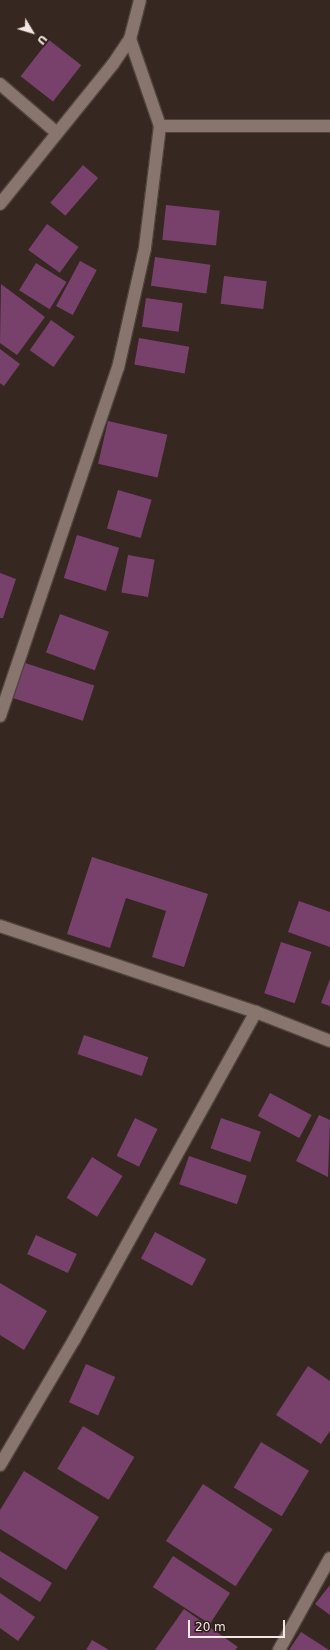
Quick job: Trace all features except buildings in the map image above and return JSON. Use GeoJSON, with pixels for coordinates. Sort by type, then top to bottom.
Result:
{"type":"FeatureCollection","features":[{"type":"Feature","properties":{"kind":"street"},"geometry":{"type":"LineString","coordinates":[[0,204],[98,86],[130,39],[140,0]]}},
{"type":"Feature","properties":{"kind":"street"},"geometry":{"type":"LineString","coordinates":[[0,716],[118,368],[145,248],[160,126],[130,39]]}},
{"type":"Feature","properties":{"kind":"street"},"geometry":{"type":"LineString","coordinates":[[0,84],[58,133]]}},
{"type":"Feature","properties":{"kind":"street"},"geometry":{"type":"LineString","coordinates":[[160,126],[330,126]]}},
{"type":"Feature","properties":{"kind":"street"},"geometry":{"type":"LineString","coordinates":[[0,926],[256,1012],[330,1041]]}},
{"type":"Feature","properties":{"kind":"street"},"geometry":{"type":"LineString","coordinates":[[0,1465],[74,1340],[256,1012]]}},
{"type":"Feature","properties":{"kind":"street"},"geometry":{"type":"LineString","coordinates":[[279,1650],[330,1558]]}}]}
